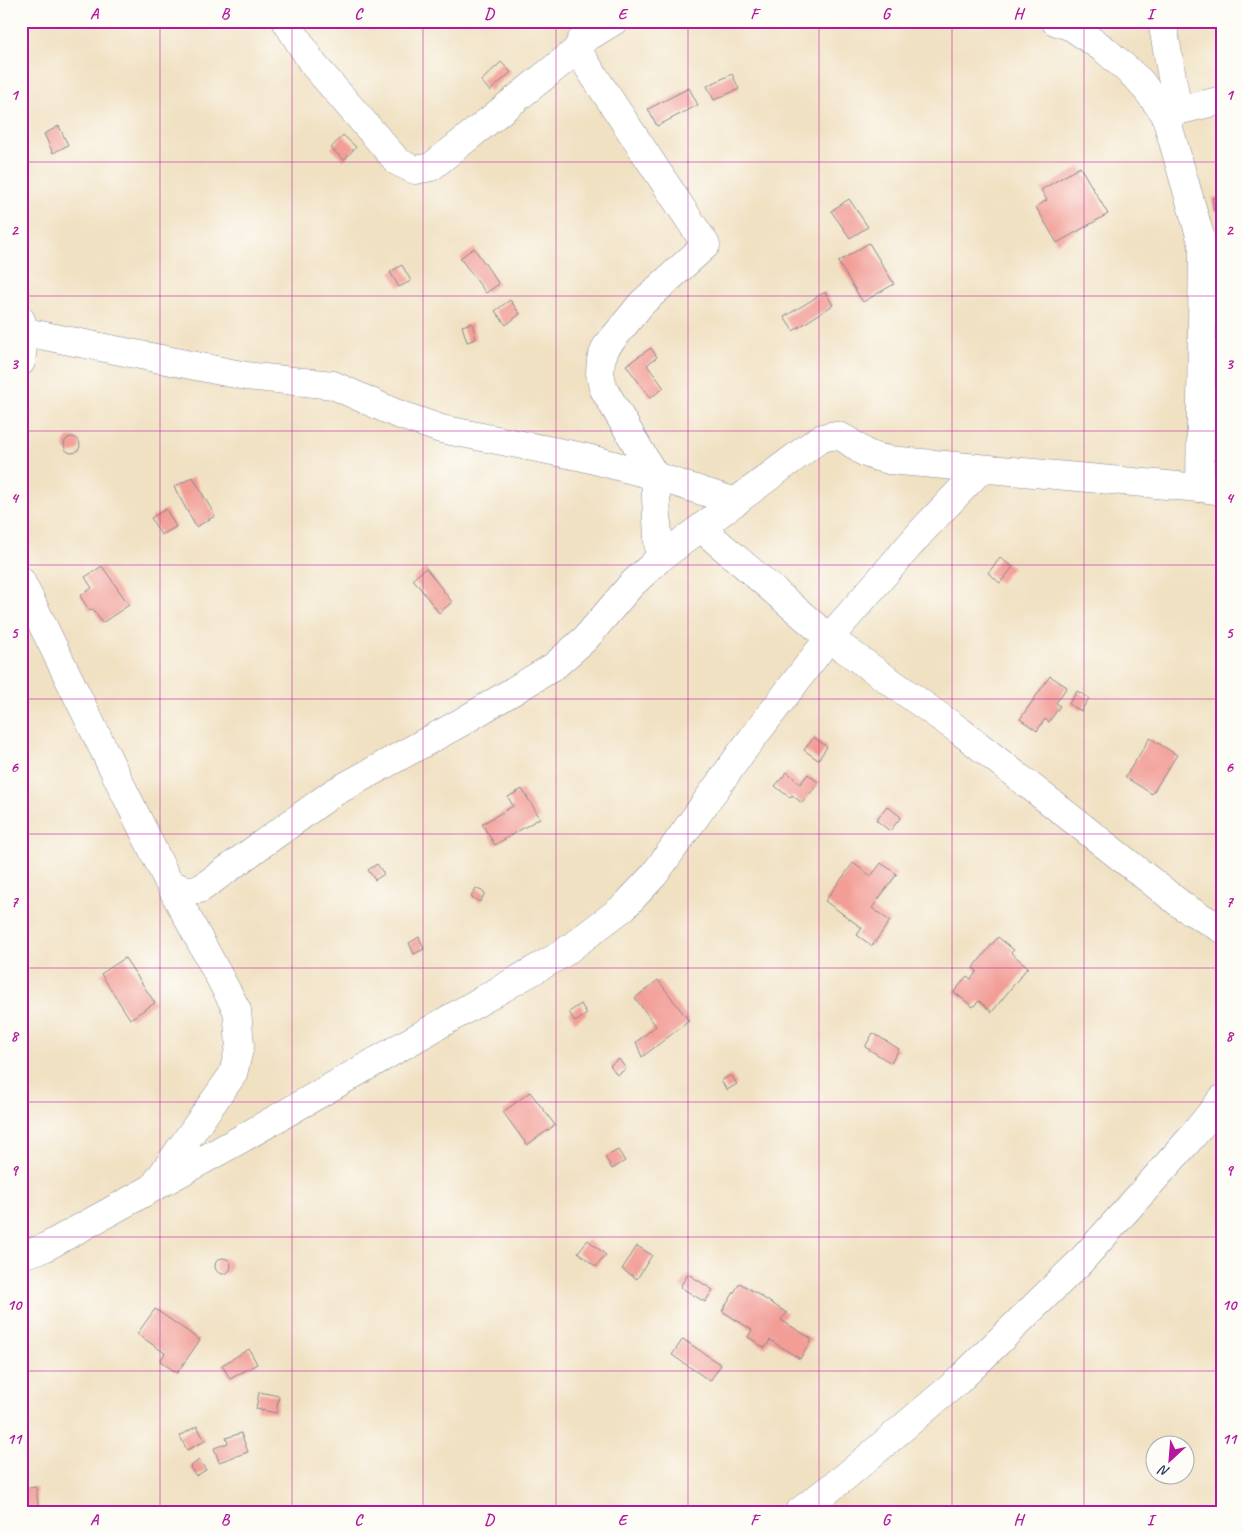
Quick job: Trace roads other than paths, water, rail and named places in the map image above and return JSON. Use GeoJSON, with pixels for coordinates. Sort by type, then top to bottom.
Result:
{"type":"FeatureCollection","features":[{"type":"Feature","properties":{"kind":"street"},"geometry":{"type":"LineString","coordinates":[[286,21],[312,64],[398,162],[415,170],[431,167],[577,50],[582,41],[614,21]]}},
{"type":"Feature","properties":{"kind":"street"},"geometry":{"type":"LineString","coordinates":[[1055,21],[1072,27],[1105,50],[1172,112]]}},
{"type":"Feature","properties":{"kind":"street"},"geometry":{"type":"LineString","coordinates":[[169,883],[185,890],[200,888],[333,793],[460,723],[553,667],[585,639],[631,585],[659,559],[818,440],[829,435],[841,436],[863,451],[883,459],[1211,489],[1203,246],[1172,112],[1162,21]]}},
{"type":"Feature","properties":{"kind":"street"},"geometry":{"type":"LineString","coordinates":[[577,50],[706,245],[642,303],[606,347],[600,373],[603,388],[655,476],[659,559]]}},
{"type":"Feature","properties":{"kind":"street"},"geometry":{"type":"LineString","coordinates":[[1172,112],[1222,100]]}},
{"type":"Feature","properties":{"kind":"street"},"geometry":{"type":"LineString","coordinates":[[21,362],[23,326],[246,376],[333,385],[395,413],[441,429],[583,456],[655,476],[736,502]]}},
{"type":"Feature","properties":{"kind":"street"},"geometry":{"type":"LineString","coordinates":[[21,1255],[44,1248],[241,1139],[562,954],[624,907],[654,875],[741,753],[829,638],[922,531],[981,468]]}},
{"type":"Feature","properties":{"kind":"street"},"geometry":{"type":"LineString","coordinates":[[702,528],[829,638],[960,731],[1184,907],[1222,929]]}},
{"type":"Feature","properties":{"kind":"street"},"geometry":{"type":"LineString","coordinates":[[21,581],[169,883],[237,1010],[240,1045],[233,1074],[152,1188]]}},
{"type":"Feature","properties":{"kind":"street"},"geometry":{"type":"LineString","coordinates":[[799,1512],[845,1477],[958,1381],[1080,1262],[1191,1138],[1222,1099]]}}]}
